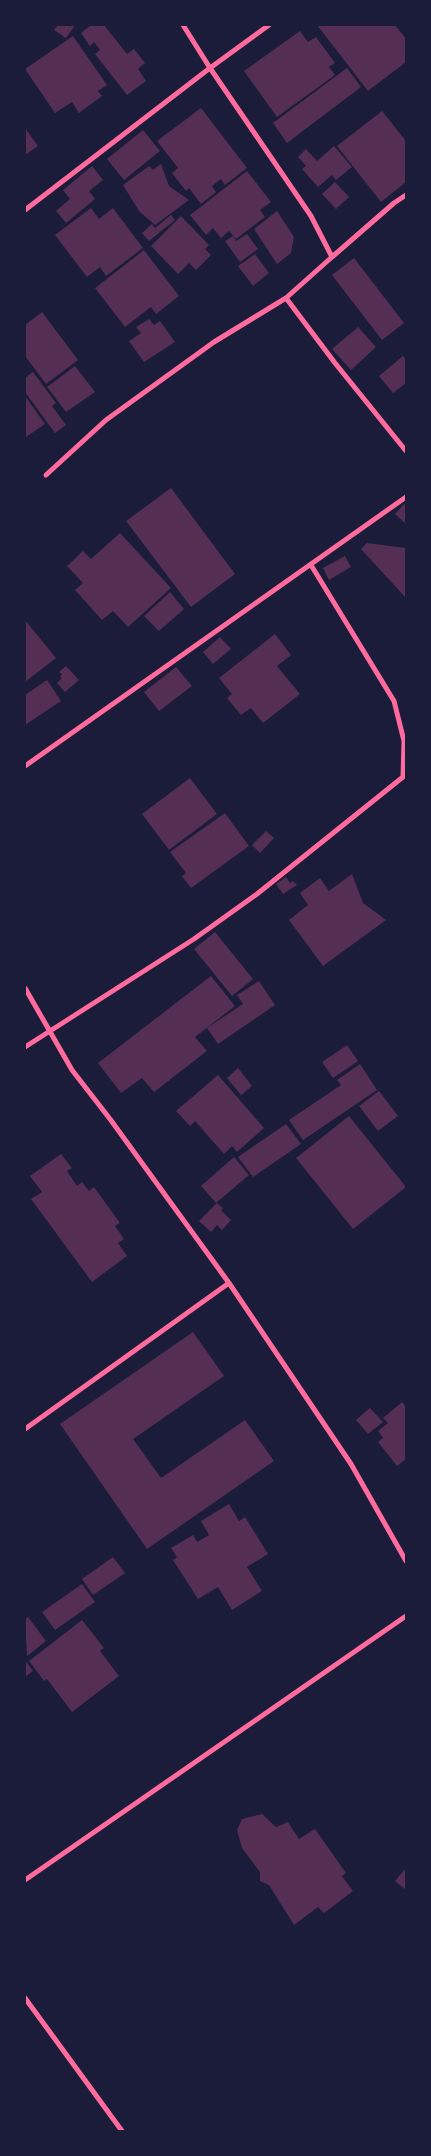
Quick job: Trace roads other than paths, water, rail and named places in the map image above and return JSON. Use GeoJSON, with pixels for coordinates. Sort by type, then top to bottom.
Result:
{"type":"FeatureCollection","features":[{"type":"Feature","properties":{"kind":"street"},"geometry":{"type":"LineString","coordinates":[[183,25],[210,68],[311,216],[332,257]]}},
{"type":"Feature","properties":{"kind":"street"},"geometry":{"type":"LineString","coordinates":[[25,210],[269,25]]}},
{"type":"Feature","properties":{"kind":"street"},"geometry":{"type":"LineString","coordinates":[[46,474],[106,420],[214,342],[286,298],[394,203],[406,195]]}},
{"type":"Feature","properties":{"kind":"street"},"geometry":{"type":"LineString","coordinates":[[286,298],[335,363],[406,451]]}},
{"type":"Feature","properties":{"kind":"street"},"geometry":{"type":"LineString","coordinates":[[25,766],[406,497]]}},
{"type":"Feature","properties":{"kind":"street"},"geometry":{"type":"LineString","coordinates":[[25,1046],[194,939],[257,894],[403,777],[404,741],[394,701],[311,565]]}},
{"type":"Feature","properties":{"kind":"street"},"geometry":{"type":"LineString","coordinates":[[25,988],[72,1070],[110,1119],[229,1284],[351,1464],[406,1561]]}},
{"type":"Feature","properties":{"kind":"street"},"geometry":{"type":"LineString","coordinates":[[25,1429],[229,1284]]}},
{"type":"Feature","properties":{"kind":"street"},"geometry":{"type":"LineString","coordinates":[[25,1880],[406,1616]]}},
{"type":"Feature","properties":{"kind":"street"},"geometry":{"type":"LineString","coordinates":[[25,1998],[122,2131]]}}]}
